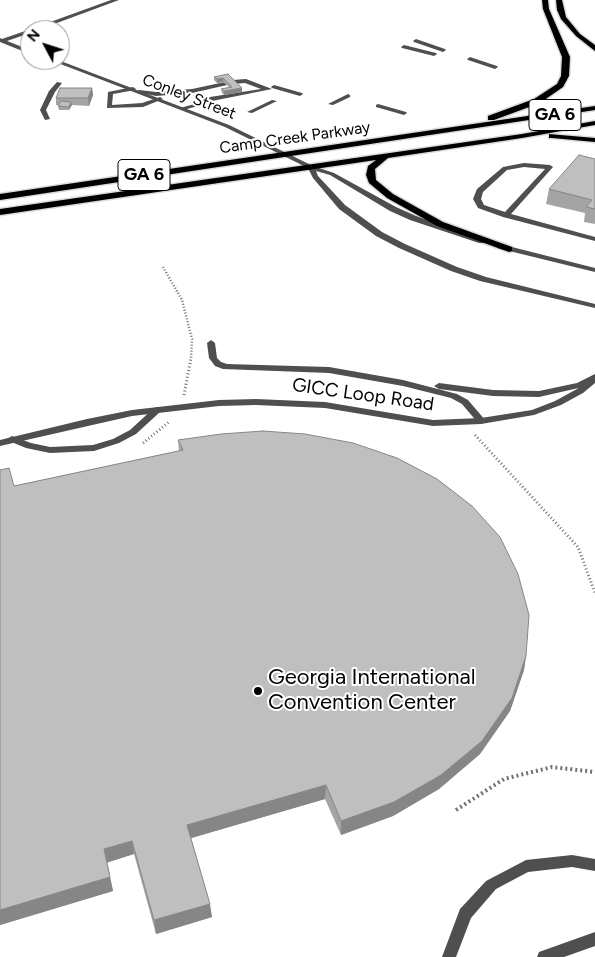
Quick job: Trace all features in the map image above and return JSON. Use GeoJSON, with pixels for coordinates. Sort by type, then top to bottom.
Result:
{"type":"FeatureCollection","features":[{"type":"Feature","properties":{"kind":"main road"},"geometry":{"type":"LineString","coordinates":[[403,138],[505,114],[537,101],[560,84],[565,76],[566,57],[546,9],[545,0]]}},
{"type":"Feature","properties":{"kind":"main road"},"geometry":{"type":"LineString","coordinates":[[559,0],[564,18],[578,35],[595,49]]}},
{"type":"Feature","properties":{"kind":"main road","name":"Camp Creek Parkway"},"geometry":{"type":"LineString","coordinates":[[0,197],[595,108]]}},
{"type":"Feature","properties":{"kind":"main road","name":"Camp Creek Parkway"},"geometry":{"type":"LineString","coordinates":[[0,212],[522,136],[595,123]]}},
{"type":"Feature","properties":{"kind":"main road"},"geometry":{"type":"LineString","coordinates":[[522,136],[595,140]]}},
{"type":"Feature","properties":{"kind":"main road"},"geometry":{"type":"LineString","coordinates":[[393,155],[381,159],[371,168],[370,175],[372,181],[379,188],[405,206],[440,224],[509,249]]}},
{"type":"Feature","properties":{"kind":"street"},"geometry":{"type":"LineString","coordinates":[[59,20],[116,0]]}},
{"type":"Feature","properties":{"kind":"street"},"geometry":{"type":"LineString","coordinates":[[1,41],[20,34]]}},
{"type":"Feature","properties":{"kind":"street"},"geometry":{"type":"LineString","coordinates":[[1,41],[20,48]]}},
{"type":"Feature","properties":{"kind":"street"},"geometry":{"type":"LineString","coordinates":[[416,41],[443,50]]}},
{"type":"Feature","properties":{"kind":"street"},"geometry":{"type":"LineString","coordinates":[[404,47],[434,54]]}},
{"type":"Feature","properties":{"kind":"street"},"geometry":{"type":"LineString","coordinates":[[470,59],[495,67]]}},
{"type":"Feature","properties":{"kind":"street"},"geometry":{"type":"LineString","coordinates":[[463,63],[488,71]]}},
{"type":"Feature","properties":{"kind":"street","name":"Conley Street"},"geometry":{"type":"LineString","coordinates":[[70,66],[183,108],[288,154],[312,167],[332,174],[393,209],[413,218],[509,249],[595,270]]}},
{"type":"Feature","properties":{"kind":"street"},"geometry":{"type":"LineString","coordinates":[[232,86],[248,81],[259,86]]}},
{"type":"Feature","properties":{"kind":"street"},"geometry":{"type":"LineString","coordinates":[[47,119],[43,110],[52,91],[59,83]]}},
{"type":"Feature","properties":{"kind":"street"},"geometry":{"type":"LineString","coordinates":[[182,92],[163,101],[143,105],[109,107],[110,93],[136,91],[156,94],[232,86],[259,86],[300,94]]}},
{"type":"Feature","properties":{"kind":"street"},"geometry":{"type":"LineString","coordinates":[[183,108],[204,103],[219,104],[249,99],[271,88]]}},
{"type":"Feature","properties":{"kind":"street"},"geometry":{"type":"LineString","coordinates":[[197,114],[194,106],[210,99],[271,88]]}},
{"type":"Feature","properties":{"kind":"street"},"geometry":{"type":"LineString","coordinates":[[331,104],[348,96]]}},
{"type":"Feature","properties":{"kind":"street"},"geometry":{"type":"LineString","coordinates":[[250,112],[274,101]]}},
{"type":"Feature","properties":{"kind":"street"},"geometry":{"type":"LineString","coordinates":[[378,106],[404,113]]}},
{"type":"Feature","properties":{"kind":"street"},"geometry":{"type":"LineString","coordinates":[[506,215],[550,167],[524,165],[505,168],[480,191],[477,199],[481,206],[506,215],[595,239]]}},
{"type":"Feature","properties":{"kind":"street"},"geometry":{"type":"LineString","coordinates":[[312,167],[315,177],[342,207],[358,220],[402,246],[454,269],[482,278],[595,306]]}},
{"type":"Feature","properties":{"kind":"street"},"geometry":{"type":"LineString","coordinates":[[211,343],[213,358],[218,364],[226,367],[299,368],[516,395],[561,391],[595,378]]}},
{"type":"Feature","properties":{"kind":"street"},"geometry":{"type":"LineString","coordinates":[[364,375],[454,396],[465,402],[481,422]]}},
{"type":"Feature","properties":{"kind":"street","name":"GICC Loop Road"},"geometry":{"type":"LineString","coordinates":[[0,443],[87,422],[157,410],[219,403],[292,402],[325,405],[433,423],[481,422],[508,418],[542,409],[580,391],[595,378]]}},
{"type":"Feature","properties":{"kind":"street"},"geometry":{"type":"LineString","coordinates":[[12,440],[50,450],[94,448],[116,441],[133,432],[157,410]]}},
{"type":"Feature","properties":{"kind":"street"},"geometry":{"type":"LineString","coordinates":[[449,957],[465,914],[491,885],[526,866],[572,861],[595,865]]}},
{"type":"Feature","properties":{"kind":"street"},"geometry":{"type":"LineString","coordinates":[[544,957],[595,939]]}},
{"type":"Feature","properties":{"kind":"path"},"geometry":{"type":"LineString","coordinates":[[465,423],[495,458],[538,501],[578,548],[595,593]]}},
{"type":"Feature","properties":{"kind":"path"},"geometry":{"type":"LineString","coordinates":[[456,810],[504,779],[552,767],[595,772]]}},
{"type":"Feature","properties":{"kind":"building"},"geometry":{"type":"Polygon","coordinates":[[[228,74],[242,88],[224,91],[221,89],[232,87],[223,78],[217,79],[214,77],[228,74]]]}},
{"type":"Feature","properties":{"kind":"building"},"geometry":{"type":"Polygon","coordinates":[[[60,88],[92,88],[88,98],[56,98],[60,88]]]}},
{"type":"Feature","properties":{"kind":"building"},"geometry":{"type":"Polygon","coordinates":[[[61,101],[71,102],[69,107],[58,106],[61,101]]]}},
{"type":"Feature","properties":{"kind":"building"},"geometry":{"type":"Polygon","coordinates":[[[579,155],[595,159],[595,209],[586,207],[592,200],[549,189],[579,155]]]}},
{"type":"Feature","properties":{"kind":"building","name":"Georgia International Convention Center"},"geometry":{"type":"Polygon","coordinates":[[[263,431],[305,434],[353,443],[397,458],[437,479],[472,506],[500,537],[518,574],[529,615],[526,656],[512,698],[482,741],[441,775],[394,802],[341,821],[326,785],[187,825],[210,904],[154,920],[132,841],[104,849],[110,877],[0,910],[0,470],[9,468],[14,486],[183,450],[178,440],[263,431]]]}},
{"type":"Feature","properties":{"kind":"place","name":"Georgia International Convention Center"},"geometry":{"type":"Point","coordinates":[258,691]}}]}
